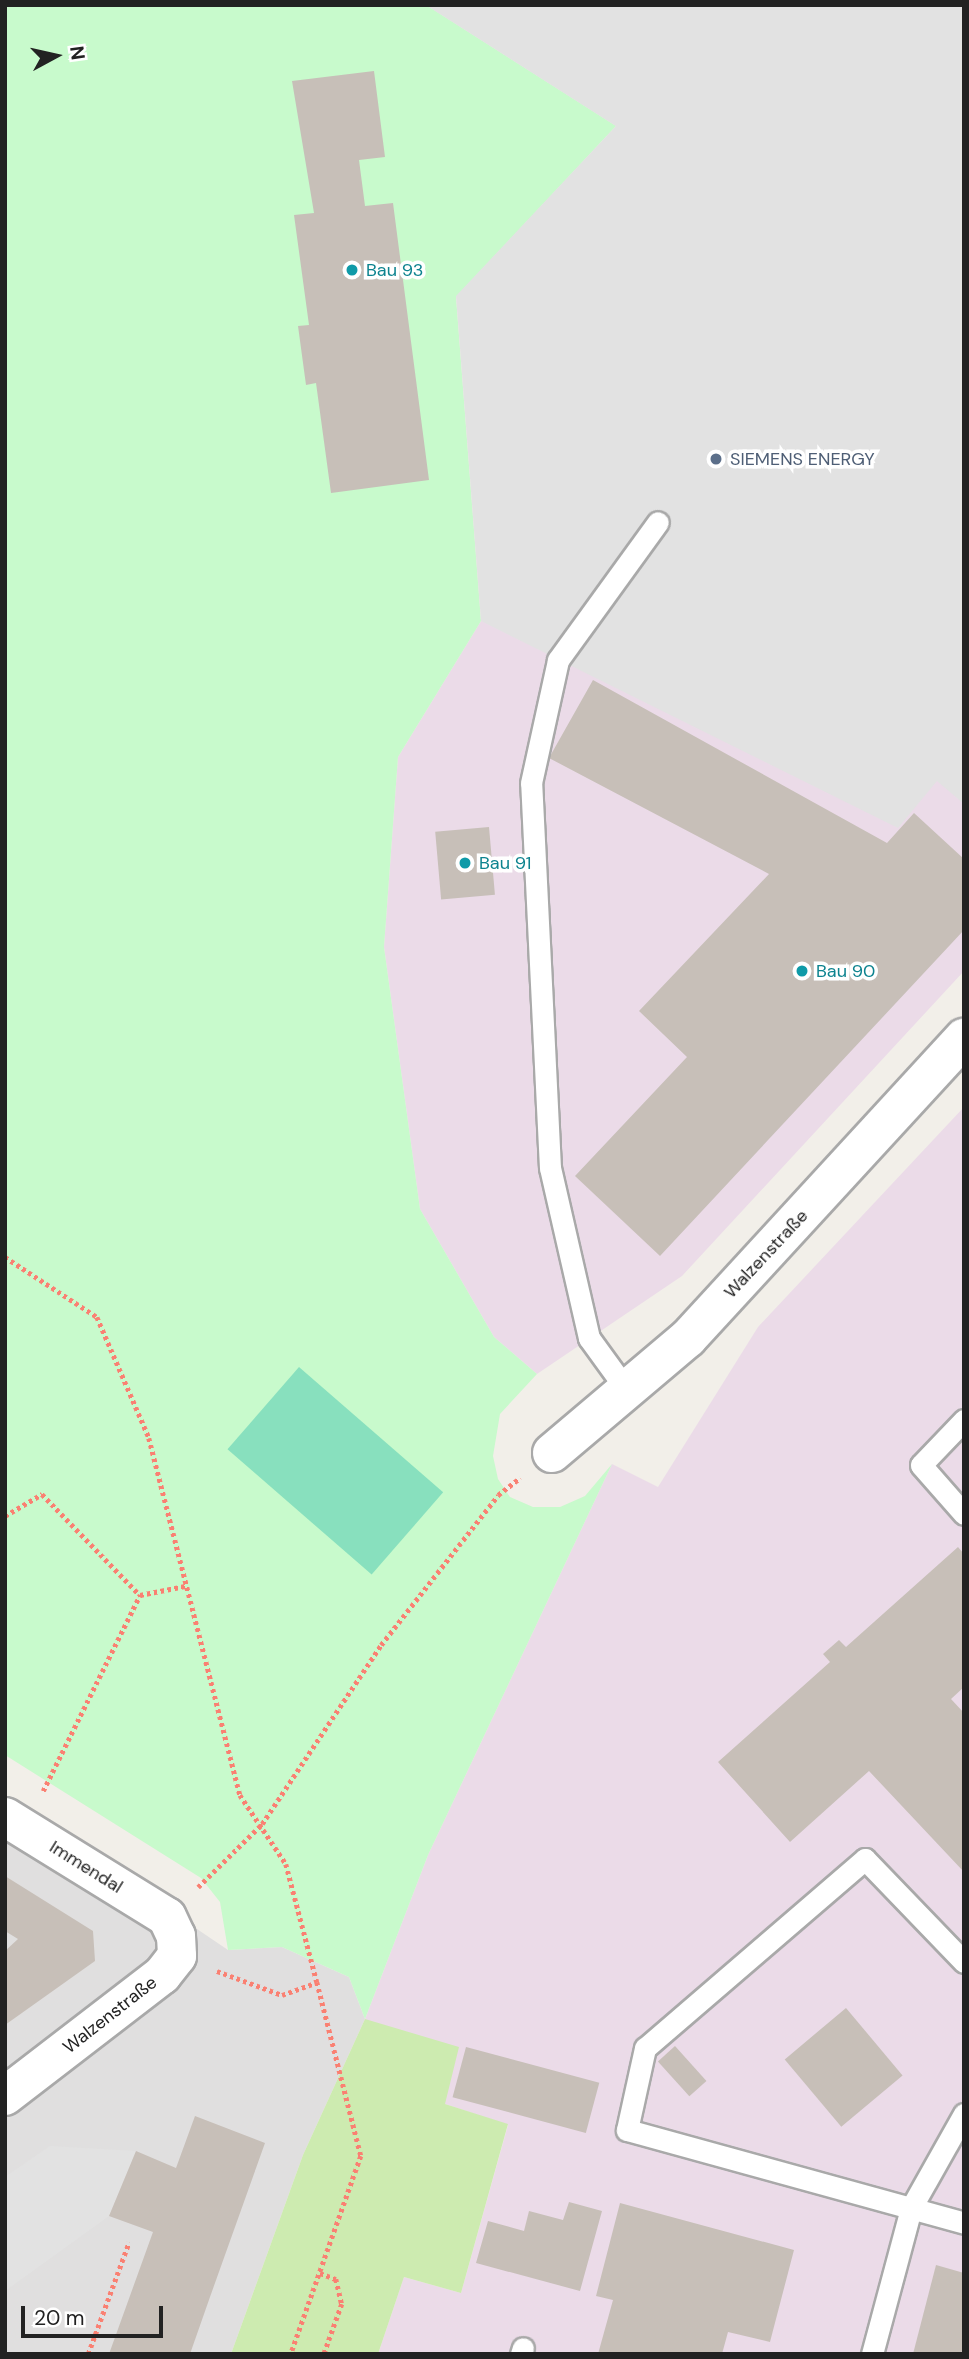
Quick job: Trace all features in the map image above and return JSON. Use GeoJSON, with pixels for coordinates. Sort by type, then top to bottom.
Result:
{"type":"FeatureCollection","features":[{"type":"Feature","properties":{"kind":"street","name":"Walzenstraße"},"geometry":{"type":"LineString","coordinates":[[552,1453],[688,1338],[964,1038]]}},
{"type":"Feature","properties":{"kind":"street","name":"Immendal"},"geometry":{"type":"LineString","coordinates":[[5,1817],[167,1917]]}},
{"type":"Feature","properties":{"kind":"street"},"geometry":{"type":"LineString","coordinates":[[167,1917],[176,1936],[177,1956]]}},
{"type":"Feature","properties":{"kind":"street","name":"Walzenstraße"},"geometry":{"type":"LineString","coordinates":[[5,2096],[162,1975],[177,1956]]}},
{"type":"Feature","properties":{"kind":"lane"},"geometry":{"type":"LineString","coordinates":[[626,1389],[589,1338],[550,1168],[531,783],[558,660],[658,522]]}},
{"type":"Feature","properties":{"kind":"lane"},"geometry":{"type":"LineString","coordinates":[[964,1420],[921,1465],[964,1514]]}},
{"type":"Feature","properties":{"kind":"lane"},"geometry":{"type":"LineString","coordinates":[[964,1962],[865,1859],[645,2048],[626,2130],[964,2223]]}},
{"type":"Feature","properties":{"kind":"lane"},"geometry":{"type":"LineString","coordinates":[[872,2354],[911,2208],[964,2114]]}},
{"type":"Feature","properties":{"kind":"path"},"geometry":{"type":"LineString","coordinates":[[5,1257],[97,1317],[149,1438],[240,1796],[262,1824],[286,1864],[317,1982],[361,2155],[291,2354]]}},
{"type":"Feature","properties":{"kind":"path"},"geometry":{"type":"LineString","coordinates":[[167,1917],[262,1824],[381,1644],[498,1495],[552,1453]]}},
{"type":"Feature","properties":{"kind":"path"},"geometry":{"type":"LineString","coordinates":[[5,1516],[43,1494],[140,1595]]}},
{"type":"Feature","properties":{"kind":"path"},"geometry":{"type":"LineString","coordinates":[[140,1595],[186,1586]]}},
{"type":"Feature","properties":{"kind":"path"},"geometry":{"type":"LineString","coordinates":[[43,1791],[140,1595]]}},
{"type":"Feature","properties":{"kind":"path"},"geometry":{"type":"LineString","coordinates":[[177,1956],[282,1995],[317,1982]]}},
{"type":"Feature","properties":{"kind":"path"},"geometry":{"type":"LineString","coordinates":[[88,2354],[129,2242]]}},
{"type":"Feature","properties":{"kind":"path"},"geometry":{"type":"LineString","coordinates":[[320,2273],[335,2279],[342,2304],[324,2354]]}},
{"type":"Feature","properties":{"kind":"shaded area"},"geometry":{"type":"Polygon","coordinates":[[[426,5],[964,5],[964,971],[682,1276],[537,1374],[494,1337],[420,1209],[384,947],[398,757],[481,621],[616,126],[426,5]]]}},
{"type":"Feature","properties":{"kind":"shaded area","name":"SIEMENS ENERGY"},"geometry":{"type":"Polygon","coordinates":[[[426,5],[964,5],[964,804],[937,781],[898,828],[481,621],[456,296],[616,126],[426,5]]]}},
{"type":"Feature","properties":{"kind":"shaded area"},"geometry":{"type":"Polygon","coordinates":[[[964,1107],[964,2354],[378,2354],[404,2277],[461,2293],[508,2125],[445,2104],[365,2019],[428,1855],[612,1464],[658,1487],[758,1327],[964,1107]]]}},
{"type":"Feature","properties":{"kind":"shaded area"},"geometry":{"type":"Polygon","coordinates":[[[5,1799],[228,1950],[282,1947],[349,1977],[365,2019],[303,2155],[231,2354],[5,2354],[5,1799]]]}},
{"type":"Feature","properties":{"kind":"shaded area"},"geometry":{"type":"Polygon","coordinates":[[[50,2146],[136,2151],[109,2216],[5,2291],[5,2177],[50,2146]]]}},
{"type":"Feature","properties":{"kind":"green space"},"geometry":{"type":"Polygon","coordinates":[[[5,5],[426,5],[616,126],[456,297],[481,621],[398,757],[384,947],[420,1209],[494,1337],[537,1374],[500,1414],[493,1456],[498,1479],[510,1497],[533,1507],[560,1507],[585,1496],[612,1464],[428,1855],[365,2019],[349,1977],[282,1947],[228,1950],[220,1902],[201,1878],[5,1755],[5,5]]]}},
{"type":"Feature","properties":{"kind":"green space"},"geometry":{"type":"Polygon","coordinates":[[[299,1367],[443,1492],[372,1575],[227,1449],[299,1367]]]}},
{"type":"Feature","properties":{"kind":"green space"},"geometry":{"type":"Polygon","coordinates":[[[365,2019],[459,2047],[445,2104],[508,2124],[461,2293],[404,2277],[378,2354],[231,2354],[303,2155],[365,2019]]]}},
{"type":"Feature","properties":{"kind":"building","name":"Bau 93"},"geometry":{"type":"Polygon","coordinates":[[[374,71],[385,157],[359,160],[365,206],[393,203],[429,480],[331,493],[316,383],[306,385],[298,326],[309,325],[294,215],[314,213],[292,81],[374,71]]]}},
{"type":"Feature","properties":{"kind":"building","name":"Bau 90"},"geometry":{"type":"Polygon","coordinates":[[[593,680],[887,843],[914,813],[964,859],[964,930],[660,1256],[575,1176],[687,1057],[639,1011],[769,874],[549,758],[593,680]]]}},
{"type":"Feature","properties":{"kind":"building","name":"Bau 91"},"geometry":{"type":"Polygon","coordinates":[[[489,827],[495,895],[441,899],[435,832],[489,827]]]}},
{"type":"Feature","properties":{"kind":"building"},"geometry":{"type":"Polygon","coordinates":[[[958,1547],[964,1554],[964,1687],[951,1699],[964,1713],[964,1872],[869,1771],[790,1842],[718,1762],[830,1662],[823,1654],[839,1640],[846,1647],[958,1547]]]}},
{"type":"Feature","properties":{"kind":"building"},"geometry":{"type":"Polygon","coordinates":[[[5,1876],[93,1931],[95,1961],[5,2025],[5,1951],[18,1939],[5,1931],[5,1876]]]}},
{"type":"Feature","properties":{"kind":"building"},"geometry":{"type":"Polygon","coordinates":[[[846,2008],[903,2075],[841,2127],[785,2059],[846,2008]]]}},
{"type":"Feature","properties":{"kind":"building"},"geometry":{"type":"Polygon","coordinates":[[[675,2046],[706,2081],[689,2096],[658,2061],[675,2046]]]}},
{"type":"Feature","properties":{"kind":"building"},"geometry":{"type":"Polygon","coordinates":[[[466,2047],[599,2083],[586,2133],[453,2097],[466,2047]]]}},
{"type":"Feature","properties":{"kind":"building"},"geometry":{"type":"Polygon","coordinates":[[[195,2116],[265,2143],[190,2354],[109,2354],[153,2232],[109,2216],[136,2151],[176,2168],[195,2116]]]}},
{"type":"Feature","properties":{"kind":"building"},"geometry":{"type":"Polygon","coordinates":[[[569,2202],[602,2211],[580,2291],[476,2263],[488,2221],[524,2231],[529,2211],[563,2220],[569,2202]]]}},
{"type":"Feature","properties":{"kind":"building"},"geometry":{"type":"Polygon","coordinates":[[[620,2203],[794,2250],[770,2342],[728,2332],[722,2354],[598,2354],[613,2300],[596,2296],[620,2203]]]}},
{"type":"Feature","properties":{"kind":"building"},"geometry":{"type":"Polygon","coordinates":[[[936,2265],[964,2273],[964,2354],[913,2354],[936,2265]]]}},
{"type":"Feature","properties":{"kind":"place","name":"Bau 93"},"geometry":{"type":"Point","coordinates":[352,270]}},
{"type":"Feature","properties":{"kind":"place","name":"SIEMENS ENERGY"},"geometry":{"type":"Point","coordinates":[716,459]}},
{"type":"Feature","properties":{"kind":"place","name":"Bau 91"},"geometry":{"type":"Point","coordinates":[465,863]}},
{"type":"Feature","properties":{"kind":"place","name":"Bau 90"},"geometry":{"type":"Point","coordinates":[802,971]}}]}
